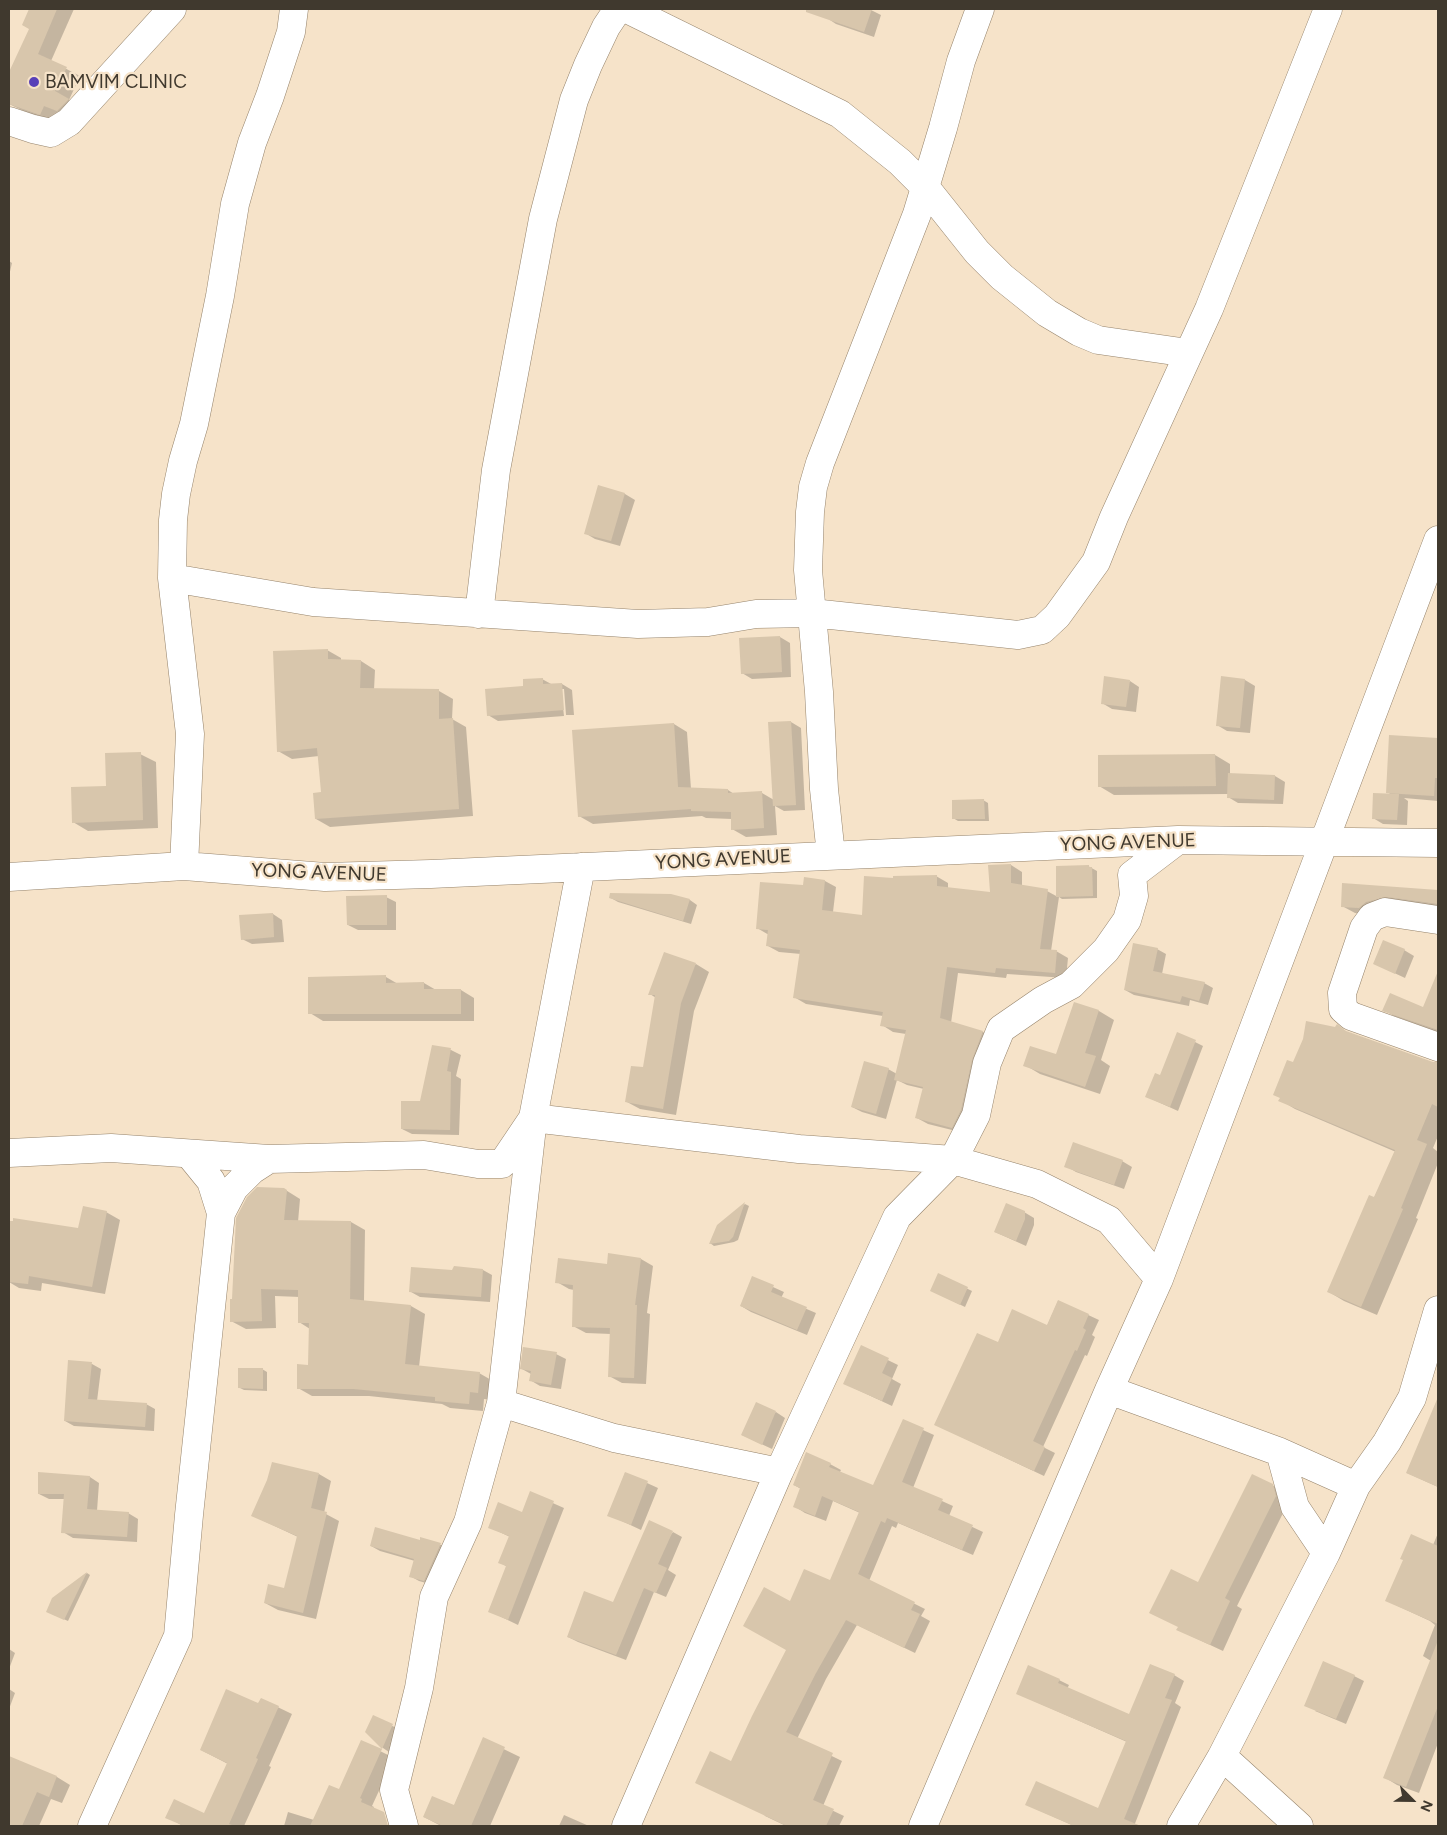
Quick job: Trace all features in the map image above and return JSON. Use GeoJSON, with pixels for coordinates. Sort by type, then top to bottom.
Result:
{"type":"FeatureCollection","features":[{"type":"Feature","properties":{"kind":"street"},"geometry":{"type":"LineString","coordinates":[[9,121],[51,133],[69,122],[172,9]]}},
{"type":"Feature","properties":{"kind":"street"},"geometry":{"type":"LineString","coordinates":[[184,866],[190,734],[172,578],[173,520],[176,494],[194,424],[213,333],[235,204],[252,143],[291,32],[294,9]]}},
{"type":"Feature","properties":{"kind":"street"},"geometry":{"type":"LineString","coordinates":[[479,614],[496,470],[544,219],[574,100],[606,27],[618,9]]}},
{"type":"Feature","properties":{"kind":"street"},"geometry":{"type":"LineString","coordinates":[[627,9],[840,114],[900,162],[926,188],[977,252],[1002,277],[1047,313],[1079,332],[1098,340],[1188,353]]}},
{"type":"Feature","properties":{"kind":"street"},"geometry":{"type":"LineString","coordinates":[[832,855],[824,789],[808,570],[808,537],[813,487],[820,463],[917,214],[943,128],[952,90],[980,9]]}},
{"type":"Feature","properties":{"kind":"street"},"geometry":{"type":"LineString","coordinates":[[172,578],[313,602],[638,624],[708,622],[756,614],[812,613],[1018,635],[1042,630],[1057,616],[1096,562],[1114,517],[1209,309],[1328,9]]}},
{"type":"Feature","properties":{"kind":"street"},"geometry":{"type":"LineString","coordinates":[[923,1826],[1158,1279],[1438,540]]}},
{"type":"Feature","properties":{"kind":"street"},"geometry":{"type":"LineString","coordinates":[[626,1826],[779,1472],[897,1217],[953,1160],[976,1115],[987,1063],[1001,1030],[1043,1000],[1072,985],[1106,950],[1127,920],[1134,896],[1132,875],[1178,840]]}},
{"type":"Feature","properties":{"kind":"street","name":"YONG AVENUE"},"geometry":{"type":"LineString","coordinates":[[9,877],[184,866],[325,877],[432,874],[1178,840],[1438,843]]}},
{"type":"Feature","properties":{"kind":"street"},"geometry":{"type":"LineString","coordinates":[[404,1826],[394,1790],[419,1688],[434,1597],[468,1522],[501,1403],[533,1118],[581,867]]}},
{"type":"Feature","properties":{"kind":"street"},"geometry":{"type":"LineString","coordinates":[[1438,920],[1385,912],[1372,917],[1364,928],[1342,993],[1343,1009],[1351,1016],[1438,1047]]}},
{"type":"Feature","properties":{"kind":"street"},"geometry":{"type":"LineString","coordinates":[[533,1118],[799,1149],[953,1160],[1037,1184],[1109,1220],[1158,1279]]}},
{"type":"Feature","properties":{"kind":"street"},"geometry":{"type":"LineString","coordinates":[[9,1153],[111,1148],[269,1158],[424,1155],[478,1164],[502,1164],[533,1118]]}},
{"type":"Feature","properties":{"kind":"street"},"geometry":{"type":"LineString","coordinates":[[189,1154],[211,1181],[221,1214]]}},
{"type":"Feature","properties":{"kind":"street"},"geometry":{"type":"LineString","coordinates":[[92,1826],[178,1636],[221,1214],[234,1188],[252,1170],[269,1158]]}},
{"type":"Feature","properties":{"kind":"street"},"geometry":{"type":"LineString","coordinates":[[1181,1826],[1222,1756],[1326,1553],[1356,1486],[1387,1442],[1412,1398],[1438,1310]]}},
{"type":"Feature","properties":{"kind":"street"},"geometry":{"type":"LineString","coordinates":[[1109,1390],[1280,1452],[1356,1486]]}},
{"type":"Feature","properties":{"kind":"street"},"geometry":{"type":"LineString","coordinates":[[501,1403],[614,1438],[779,1472]]}},
{"type":"Feature","properties":{"kind":"street"},"geometry":{"type":"LineString","coordinates":[[1280,1452],[1295,1506],[1326,1553]]}},
{"type":"Feature","properties":{"kind":"street"},"geometry":{"type":"LineString","coordinates":[[1222,1756],[1299,1826]]}},
{"type":"Feature","properties":{"kind":"building","name":"BAMVIM CLINIC"},"geometry":{"type":"Polygon","coordinates":[[[29,9],[57,9],[38,54],[67,67],[55,91],[69,99],[57,111],[44,106],[40,115],[9,104],[9,72],[29,29],[22,25],[29,9]]]}},
{"type":"Feature","properties":{"kind":"building"},"geometry":{"type":"Polygon","coordinates":[[[806,9],[872,9],[864,32],[806,12],[806,9]]]}},
{"type":"Feature","properties":{"kind":"building"},"geometry":{"type":"Polygon","coordinates":[[[598,485],[625,493],[611,541],[584,534],[598,485]]]}},
{"type":"Feature","properties":{"kind":"building"},"geometry":{"type":"Polygon","coordinates":[[[780,636],[782,672],[741,674],[739,638],[780,636]]]}},
{"type":"Feature","properties":{"kind":"building"},"geometry":{"type":"Polygon","coordinates":[[[328,649],[328,659],[361,660],[360,688],[439,689],[439,719],[453,718],[459,809],[315,819],[313,793],[321,792],[317,748],[277,752],[273,651],[328,649]]]}},
{"type":"Feature","properties":{"kind":"building"},"geometry":{"type":"Polygon","coordinates":[[[1104,676],[1130,680],[1126,707],[1101,704],[1104,676]]]}},
{"type":"Feature","properties":{"kind":"building"},"geometry":{"type":"Polygon","coordinates":[[[1221,676],[1245,679],[1240,728],[1216,726],[1221,676]]]}},
{"type":"Feature","properties":{"kind":"building"},"geometry":{"type":"Polygon","coordinates":[[[543,678],[543,684],[562,683],[564,710],[487,716],[485,689],[523,686],[523,679],[543,678]]]}},
{"type":"Feature","properties":{"kind":"building"},"geometry":{"type":"Polygon","coordinates":[[[791,721],[796,805],[773,806],[768,722],[791,721]]]}},
{"type":"Feature","properties":{"kind":"building"},"geometry":{"type":"Polygon","coordinates":[[[674,723],[678,787],[728,789],[728,793],[762,791],[764,828],[731,830],[731,812],[691,811],[691,809],[578,817],[572,730],[674,723]]]}},
{"type":"Feature","properties":{"kind":"building"},"geometry":{"type":"Polygon","coordinates":[[[1389,735],[1438,738],[1438,778],[1435,778],[1434,796],[1386,793],[1389,735]]]}},
{"type":"Feature","properties":{"kind":"building"},"geometry":{"type":"Polygon","coordinates":[[[141,752],[143,820],[72,823],[71,787],[106,786],[105,753],[141,752]]]}},
{"type":"Feature","properties":{"kind":"building"},"geometry":{"type":"Polygon","coordinates":[[[1215,754],[1216,786],[1098,787],[1098,755],[1215,754]]]}},
{"type":"Feature","properties":{"kind":"building"},"geometry":{"type":"Polygon","coordinates":[[[1228,773],[1275,775],[1274,800],[1227,798],[1228,773]]]}},
{"type":"Feature","properties":{"kind":"building"},"geometry":{"type":"Polygon","coordinates":[[[1373,793],[1399,794],[1397,820],[1372,819],[1373,793]]]}},
{"type":"Feature","properties":{"kind":"building"},"geometry":{"type":"Polygon","coordinates":[[[984,799],[985,819],[952,819],[952,800],[984,799]]]}},
{"type":"Feature","properties":{"kind":"building"},"geometry":{"type":"Polygon","coordinates":[[[1011,864],[1011,883],[1048,889],[1040,949],[1057,950],[1055,973],[996,968],[995,973],[947,967],[940,1018],[983,1031],[972,1060],[961,1110],[952,1128],[915,1118],[923,1087],[894,1080],[906,1030],[880,1026],[883,1012],[793,998],[800,950],[766,946],[768,930],[756,929],[760,882],[803,885],[804,877],[825,880],[822,910],[862,915],[864,876],[893,878],[893,876],[937,875],[937,886],[990,892],[988,865],[1011,864]]]}},
{"type":"Feature","properties":{"kind":"building"},"geometry":{"type":"Polygon","coordinates":[[[1089,865],[1089,867],[1092,867],[1093,896],[1056,897],[1056,866],[1089,865]]]}},
{"type":"Feature","properties":{"kind":"building"},"geometry":{"type":"Polygon","coordinates":[[[1342,883],[1438,890],[1438,904],[1387,897],[1366,902],[1359,908],[1341,907],[1342,883]]]}},
{"type":"Feature","properties":{"kind":"building"},"geometry":{"type":"Polygon","coordinates":[[[610,893],[671,894],[690,899],[683,921],[609,898],[610,893]]]}},
{"type":"Feature","properties":{"kind":"building"},"geometry":{"type":"Polygon","coordinates":[[[387,895],[387,925],[347,925],[346,896],[387,895]]]}},
{"type":"Feature","properties":{"kind":"building"},"geometry":{"type":"Polygon","coordinates":[[[273,913],[274,937],[241,940],[239,915],[273,913]]]}},
{"type":"Feature","properties":{"kind":"building"},"geometry":{"type":"Polygon","coordinates":[[[1383,940],[1405,949],[1395,974],[1373,964],[1383,940]]]}},
{"type":"Feature","properties":{"kind":"building"},"geometry":{"type":"Polygon","coordinates":[[[1133,943],[1158,948],[1153,971],[1205,982],[1199,1001],[1182,996],[1180,1002],[1124,990],[1133,943]]]}},
{"type":"Feature","properties":{"kind":"building"},"geometry":{"type":"Polygon","coordinates":[[[664,952],[696,963],[681,1003],[663,1109],[625,1102],[631,1066],[643,1067],[655,995],[648,995],[664,952]]]}},
{"type":"Feature","properties":{"kind":"building"},"geometry":{"type":"Polygon","coordinates":[[[1438,971],[1438,1030],[1382,1011],[1390,993],[1423,1007],[1438,971]]]}},
{"type":"Feature","properties":{"kind":"building"},"geometry":{"type":"Polygon","coordinates":[[[386,975],[386,983],[424,982],[424,989],[461,989],[461,1014],[308,1014],[308,977],[386,975]]]}},
{"type":"Feature","properties":{"kind":"building"},"geometry":{"type":"Polygon","coordinates":[[[1074,1002],[1099,1010],[1085,1053],[1096,1056],[1085,1087],[1023,1066],[1030,1046],[1056,1054],[1074,1002]]]}},
{"type":"Feature","properties":{"kind":"building"},"geometry":{"type":"Polygon","coordinates":[[[1306,1021],[1335,1027],[1337,1024],[1346,1031],[1433,1062],[1438,1062],[1438,1107],[1432,1104],[1417,1140],[1427,1144],[1401,1208],[1403,1209],[1361,1307],[1327,1292],[1369,1195],[1374,1197],[1395,1150],[1278,1101],[1280,1098],[1273,1095],[1287,1060],[1293,1062],[1303,1039],[1306,1021]]]}},
{"type":"Feature","properties":{"kind":"building"},"geometry":{"type":"Polygon","coordinates":[[[1177,1032],[1196,1040],[1170,1107],[1145,1097],[1155,1073],[1160,1075],[1177,1032]]]}},
{"type":"Feature","properties":{"kind":"building"},"geometry":{"type":"Polygon","coordinates":[[[432,1045],[451,1048],[447,1071],[451,1072],[450,1130],[401,1129],[401,1101],[420,1101],[432,1045]]]}},
{"type":"Feature","properties":{"kind":"building"},"geometry":{"type":"Polygon","coordinates":[[[864,1061],[889,1068],[876,1114],[851,1107],[864,1061]]]}},
{"type":"Feature","properties":{"kind":"building"},"geometry":{"type":"Polygon","coordinates":[[[1073,1142],[1123,1160],[1114,1185],[1064,1167],[1073,1142]]]}},
{"type":"Feature","properties":{"kind":"building"},"geometry":{"type":"Polygon","coordinates":[[[257,1187],[284,1188],[287,1190],[284,1220],[351,1221],[350,1299],[411,1305],[405,1364],[480,1372],[478,1393],[470,1392],[469,1404],[435,1401],[435,1397],[354,1389],[297,1389],[297,1364],[308,1365],[309,1323],[298,1323],[298,1290],[261,1289],[262,1321],[230,1322],[236,1218],[247,1197],[257,1187]]]}},
{"type":"Feature","properties":{"kind":"building"},"geometry":{"type":"Polygon","coordinates":[[[745,1202],[733,1237],[729,1241],[709,1244],[717,1225],[745,1202]]]}},
{"type":"Feature","properties":{"kind":"building"},"geometry":{"type":"Polygon","coordinates":[[[1006,1203],[1025,1211],[1025,1219],[1016,1241],[994,1232],[1006,1203]]]}},
{"type":"Feature","properties":{"kind":"building"},"geometry":{"type":"Polygon","coordinates":[[[83,1206],[107,1211],[92,1287],[29,1276],[28,1284],[9,1282],[9,1221],[13,1221],[13,1218],[78,1228],[83,1206]]]}},
{"type":"Feature","properties":{"kind":"building"},"geometry":{"type":"Polygon","coordinates":[[[608,1253],[641,1258],[635,1305],[637,1305],[634,1378],[608,1377],[610,1328],[572,1327],[573,1285],[555,1283],[558,1258],[607,1264],[608,1253]]]}},
{"type":"Feature","properties":{"kind":"building"},"geometry":{"type":"Polygon","coordinates":[[[454,1266],[483,1269],[481,1297],[409,1292],[411,1267],[452,1270],[454,1266]]]}},
{"type":"Feature","properties":{"kind":"building"},"geometry":{"type":"Polygon","coordinates":[[[938,1273],[968,1287],[960,1305],[930,1291],[938,1273]]]}},
{"type":"Feature","properties":{"kind":"building"},"geometry":{"type":"Polygon","coordinates":[[[752,1276],[774,1285],[771,1292],[807,1307],[797,1330],[740,1306],[752,1276]]]}},
{"type":"Feature","properties":{"kind":"building"},"geometry":{"type":"Polygon","coordinates":[[[1058,1300],[1089,1314],[1083,1328],[1086,1330],[1077,1351],[1075,1350],[1033,1441],[1045,1447],[1034,1471],[934,1425],[977,1333],[998,1342],[1012,1309],[1047,1325],[1058,1300]]]}},
{"type":"Feature","properties":{"kind":"building"},"geometry":{"type":"Polygon","coordinates":[[[861,1345],[889,1358],[882,1373],[892,1378],[882,1401],[843,1384],[861,1345]]]}},
{"type":"Feature","properties":{"kind":"building"},"geometry":{"type":"Polygon","coordinates":[[[523,1347],[557,1352],[551,1385],[529,1381],[531,1371],[520,1369],[523,1347]]]}},
{"type":"Feature","properties":{"kind":"building"},"geometry":{"type":"Polygon","coordinates":[[[68,1360],[92,1362],[88,1399],[147,1403],[145,1427],[64,1421],[68,1360]]]}},
{"type":"Feature","properties":{"kind":"building"},"geometry":{"type":"Polygon","coordinates":[[[238,1368],[263,1368],[263,1389],[238,1388],[238,1368]]]}},
{"type":"Feature","properties":{"kind":"building"},"geometry":{"type":"Polygon","coordinates":[[[1438,1397],[1438,1487],[1406,1473],[1438,1397]]]}},
{"type":"Feature","properties":{"kind":"building"},"geometry":{"type":"Polygon","coordinates":[[[756,1402],[776,1411],[762,1445],[741,1435],[756,1402]]]}},
{"type":"Feature","properties":{"kind":"building"},"geometry":{"type":"Polygon","coordinates":[[[903,1419],[924,1428],[902,1482],[943,1499],[938,1510],[973,1525],[962,1550],[887,1518],[885,1523],[881,1521],[858,1574],[915,1602],[911,1610],[920,1614],[904,1648],[846,1620],[786,1732],[833,1753],[813,1800],[834,1809],[826,1826],[787,1826],[695,1783],[710,1751],[731,1761],[786,1650],[743,1626],[764,1587],[790,1601],[804,1569],[830,1580],[859,1512],[822,1496],[815,1516],[793,1507],[800,1488],[793,1485],[806,1452],[831,1463],[829,1467],[873,1485],[903,1419]]]}},
{"type":"Feature","properties":{"kind":"building"},"geometry":{"type":"Polygon","coordinates":[[[272,1462],[319,1473],[311,1508],[327,1512],[303,1613],[264,1603],[268,1584],[284,1588],[297,1536],[251,1516],[267,1480],[272,1462]]]}},
{"type":"Feature","properties":{"kind":"building"},"geometry":{"type":"Polygon","coordinates":[[[38,1472],[90,1476],[87,1509],[129,1512],[127,1537],[61,1533],[64,1494],[38,1494],[38,1472]]]}},
{"type":"Feature","properties":{"kind":"building"},"geometry":{"type":"Polygon","coordinates":[[[625,1472],[648,1481],[631,1525],[607,1516],[625,1472]]]}},
{"type":"Feature","properties":{"kind":"building"},"geometry":{"type":"Polygon","coordinates":[[[1252,1474],[1273,1484],[1276,1496],[1225,1598],[1230,1601],[1210,1645],[1176,1630],[1178,1627],[1149,1613],[1171,1569],[1198,1582],[1252,1474]]]}},
{"type":"Feature","properties":{"kind":"building"},"geometry":{"type":"Polygon","coordinates":[[[530,1491],[554,1501],[508,1620],[488,1612],[506,1566],[498,1563],[509,1536],[488,1528],[498,1502],[522,1512],[530,1491]]]}},
{"type":"Feature","properties":{"kind":"building"},"geometry":{"type":"Polygon","coordinates":[[[649,1520],[673,1531],[658,1564],[667,1568],[656,1593],[644,1588],[616,1655],[567,1637],[584,1591],[613,1602],[649,1520]]]}},
{"type":"Feature","properties":{"kind":"building"},"geometry":{"type":"Polygon","coordinates":[[[375,1527],[420,1540],[420,1537],[441,1543],[424,1581],[409,1577],[414,1559],[370,1546],[375,1527]]]}},
{"type":"Feature","properties":{"kind":"building"},"geometry":{"type":"Polygon","coordinates":[[[1411,1534],[1438,1546],[1438,1624],[1385,1601],[1403,1560],[1400,1559],[1411,1534]]]}},
{"type":"Feature","properties":{"kind":"building"},"geometry":{"type":"Polygon","coordinates":[[[87,1572],[64,1620],[46,1612],[52,1598],[87,1572]]]}},
{"type":"Feature","properties":{"kind":"building"},"geometry":{"type":"Polygon","coordinates":[[[1437,1643],[1438,1706],[1406,1787],[1383,1778],[1437,1643]]]}},
{"type":"Feature","properties":{"kind":"building"},"geometry":{"type":"Polygon","coordinates":[[[1323,1661],[1355,1675],[1336,1719],[1304,1706],[1323,1661]]]}},
{"type":"Feature","properties":{"kind":"building"},"geometry":{"type":"Polygon","coordinates":[[[1150,1664],[1175,1674],[1165,1698],[1172,1700],[1124,1819],[1141,1826],[1074,1826],[1025,1805],[1036,1781],[1098,1808],[1126,1741],[1016,1694],[1028,1665],[1060,1679],[1058,1683],[1129,1714],[1150,1664]]]}},
{"type":"Feature","properties":{"kind":"building"},"geometry":{"type":"Polygon","coordinates":[[[226,1689],[258,1703],[261,1698],[279,1706],[229,1824],[234,1826],[184,1826],[165,1818],[174,1799],[204,1813],[227,1763],[200,1750],[226,1689]]]}},
{"type":"Feature","properties":{"kind":"building"},"geometry":{"type":"Polygon","coordinates":[[[373,1715],[393,1724],[382,1749],[365,1732],[373,1715]]]}},
{"type":"Feature","properties":{"kind":"building"},"geometry":{"type":"Polygon","coordinates":[[[483,1737],[505,1747],[471,1826],[443,1826],[423,1817],[432,1796],[454,1805],[483,1737]]]}},
{"type":"Feature","properties":{"kind":"building"},"geometry":{"type":"Polygon","coordinates":[[[361,1740],[382,1749],[360,1798],[362,1799],[361,1802],[384,1812],[388,1826],[310,1826],[329,1785],[339,1789],[361,1740]]]}},
{"type":"Feature","properties":{"kind":"building"},"geometry":{"type":"Polygon","coordinates":[[[9,1756],[57,1776],[49,1797],[37,1792],[22,1826],[9,1826],[9,1756]]]}},
{"type":"Feature","properties":{"kind":"place","name":"BAMVIM CLINIC"},"geometry":{"type":"Point","coordinates":[34,82]}}]}
